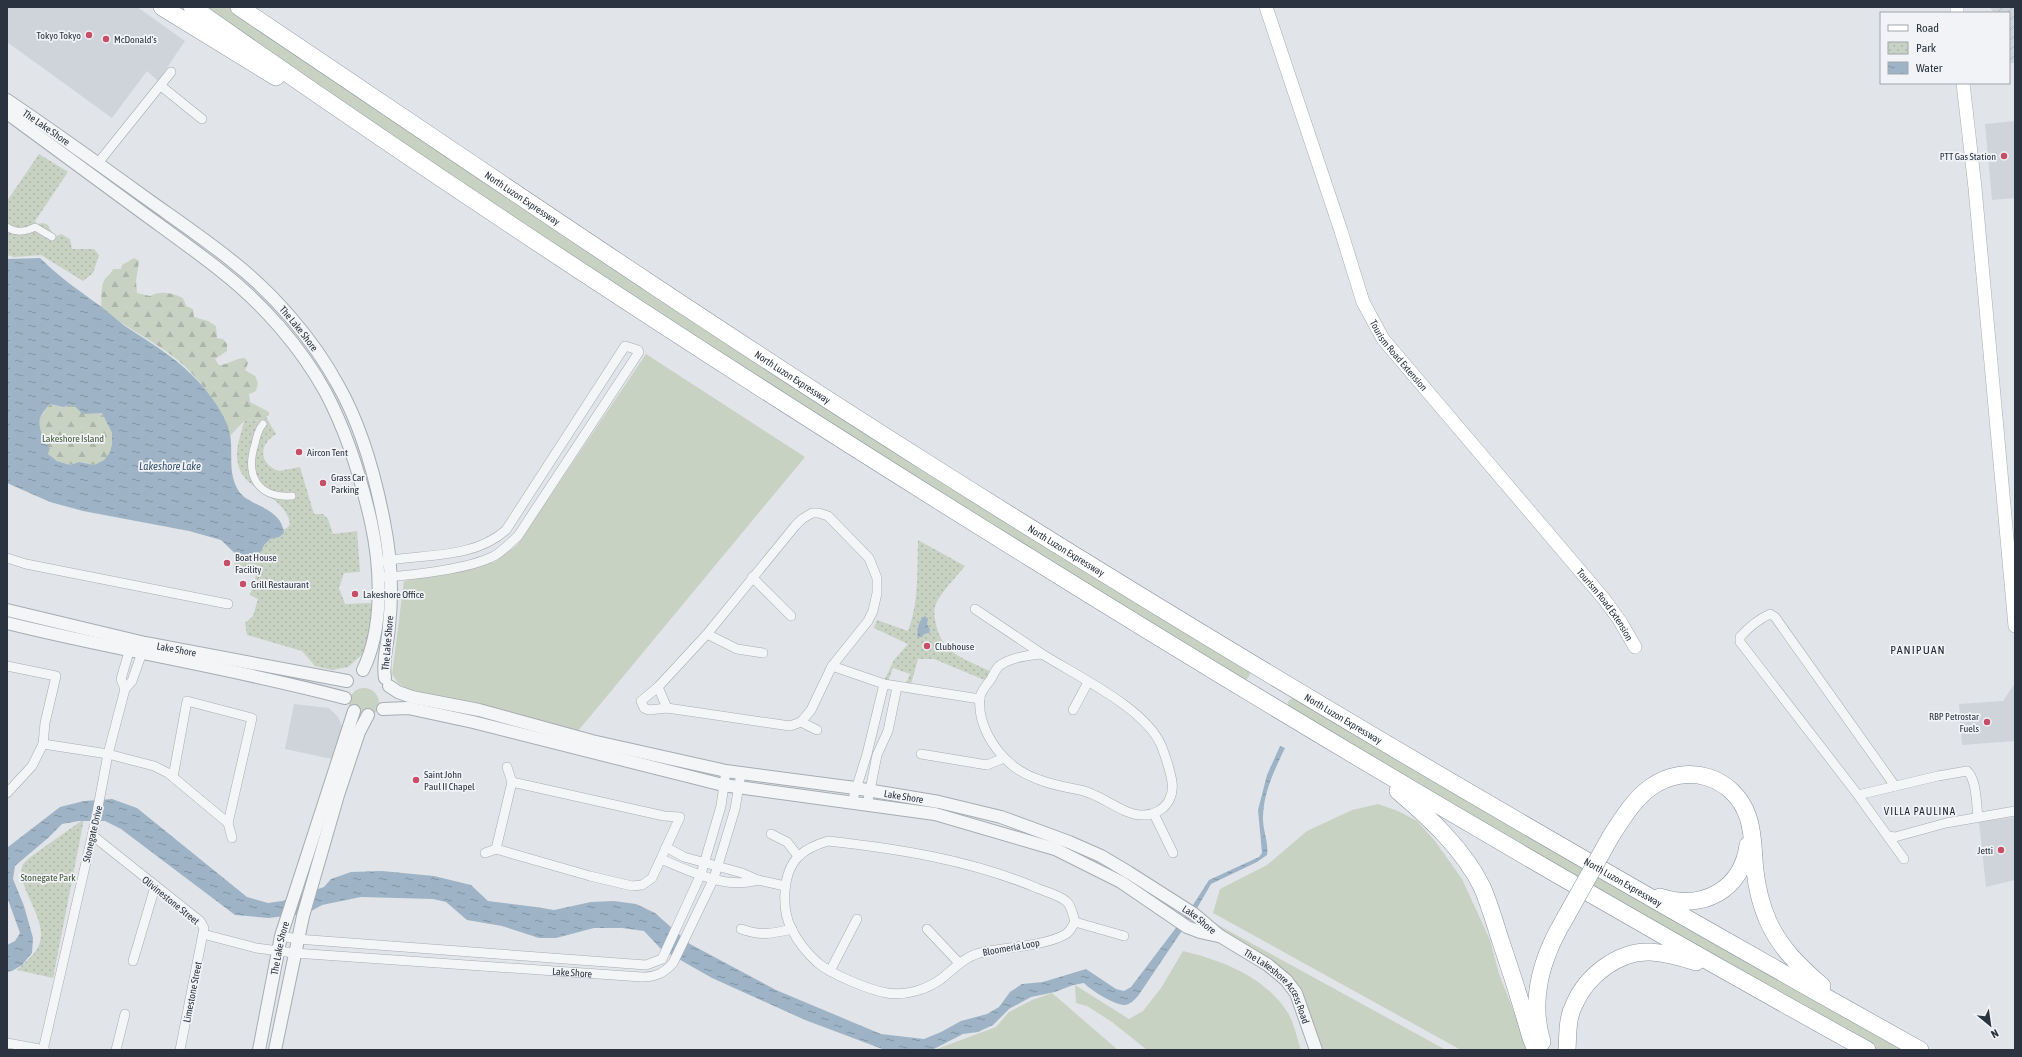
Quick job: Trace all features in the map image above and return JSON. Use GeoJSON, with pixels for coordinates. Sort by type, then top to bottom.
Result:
{"type":"FeatureCollection","features":[{"type":"Feature","properties":{"kind":"highway"},"geometry":{"type":"LineString","coordinates":[[162,7],[289,85],[324,98]]}},
{"type":"Feature","properties":{"kind":"highway"},"geometry":{"type":"LineString","coordinates":[[192,7],[324,98],[580,270],[890,471],[1347,752],[1735,977],[1867,1050]]}},
{"type":"Feature","properties":{"kind":"highway","name":"North Luzon Expressway"},"geometry":{"type":"LineString","coordinates":[[239,7],[596,248],[928,464],[1281,680],[1616,878],[1920,1050]]}},
{"type":"Feature","properties":{"kind":"highway"},"geometry":{"type":"LineString","coordinates":[[1347,752],[1422,811],[1452,844],[1482,887],[1491,910],[1536,1050]]}},
{"type":"Feature","properties":{"kind":"highway"},"geometry":{"type":"LineString","coordinates":[[1545,1050],[1538,1020],[1538,985],[1548,950],[1611,836],[1635,803],[1652,786],[1674,776],[1686,774],[1708,776],[1727,786],[1741,804],[1750,825],[1758,888],[1762,906],[1774,935],[1788,954],[1803,970],[1854,1013]]}},
{"type":"Feature","properties":{"kind":"highway"},"geometry":{"type":"LineString","coordinates":[[1616,878],[1656,896],[1673,901],[1690,902],[1710,898],[1728,886],[1736,878],[1743,866],[1746,859],[1750,825]]}},
{"type":"Feature","properties":{"kind":"highway"},"geometry":{"type":"LineString","coordinates":[[1567,1050],[1568,1026],[1573,1005],[1584,988],[1605,967],[1627,955],[1650,952],[1673,955],[1735,977]]}},
{"type":"Feature","properties":{"kind":"main road","name":"Tourism Road Extension"},"geometry":{"type":"LineString","coordinates":[[1266,7],[1341,231],[1363,302],[1383,339],[1604,599],[1620,621],[1635,647]]}},
{"type":"Feature","properties":{"kind":"main road"},"geometry":{"type":"LineString","coordinates":[[1963,84],[1976,203],[2015,626]]}},
{"type":"Feature","properties":{"kind":"street"},"geometry":{"type":"LineString","coordinates":[[98,163],[171,72]]}},
{"type":"Feature","properties":{"kind":"street"},"geometry":{"type":"LineString","coordinates":[[161,86],[202,119]]}},
{"type":"Feature","properties":{"kind":"street","name":"The Lake Shore"},"geometry":{"type":"LineString","coordinates":[[7,100],[66,140],[232,261],[272,297],[307,338],[338,384],[358,429],[374,479],[385,525],[376,618],[370,653],[363,670]]}},
{"type":"Feature","properties":{"kind":"street","name":"The Lake Shore"},"geometry":{"type":"LineString","coordinates":[[7,113],[222,272],[261,308],[295,348],[325,393],[344,436],[383,556],[392,576],[390,627],[384,669],[387,682]]}},
{"type":"Feature","properties":{"kind":"street"},"geometry":{"type":"LineString","coordinates":[[58,150],[66,140]]}},
{"type":"Feature","properties":{"kind":"street"},"geometry":{"type":"LineString","coordinates":[[7,227],[16,231],[30,230],[35,227],[52,237]]}},
{"type":"Feature","properties":{"kind":"street"},"geometry":{"type":"LineString","coordinates":[[379,577],[454,567],[476,562],[493,556],[518,536],[639,352],[638,350],[624,346],[506,530],[495,539],[468,550],[383,556]]}},
{"type":"Feature","properties":{"kind":"street"},"geometry":{"type":"LineString","coordinates":[[263,424],[257,432],[251,456],[251,470],[261,487],[270,494],[276,496],[292,496]]}},
{"type":"Feature","properties":{"kind":"street"},"geometry":{"type":"LineString","coordinates":[[344,436],[358,429]]}},
{"type":"Feature","properties":{"kind":"street"},"geometry":{"type":"LineString","coordinates":[[812,513],[819,513],[828,516],[858,545],[874,567],[877,578],[877,593],[873,611],[868,621],[832,666],[811,710],[801,722],[790,726],[667,708],[649,710],[642,705],[642,701],[658,687],[707,634],[752,577],[802,519],[812,513]]}},
{"type":"Feature","properties":{"kind":"street"},"geometry":{"type":"LineString","coordinates":[[506,530],[518,536]]}},
{"type":"Feature","properties":{"kind":"street"},"geometry":{"type":"LineString","coordinates":[[7,558],[26,564],[228,604]]}},
{"type":"Feature","properties":{"kind":"street"},"geometry":{"type":"LineString","coordinates":[[752,577],[790,616]]}},
{"type":"Feature","properties":{"kind":"street"},"geometry":{"type":"LineString","coordinates":[[975,609],[1042,654],[1126,706],[1144,722],[1161,744],[1173,785],[1168,803],[1154,814],[1135,815],[1089,792],[1066,788],[1027,774],[1004,758],[994,745],[982,721],[980,699],[982,691],[999,666],[1022,656],[1042,654]]}},
{"type":"Feature","properties":{"kind":"street","name":"Lake Shore"},"geometry":{"type":"LineString","coordinates":[[7,610],[130,649]]}},
{"type":"Feature","properties":{"kind":"street"},"geometry":{"type":"LineString","coordinates":[[1895,786],[1775,616],[1770,614],[1764,616],[1740,637],[1740,642],[1858,795],[1904,859]]}},
{"type":"Feature","properties":{"kind":"street","name":"Lake Shore"},"geometry":{"type":"LineString","coordinates":[[7,623],[238,672],[345,698]]}},
{"type":"Feature","properties":{"kind":"street"},"geometry":{"type":"LineString","coordinates":[[707,634],[737,649],[763,653]]}},
{"type":"Feature","properties":{"kind":"street","name":"Stonegate Drive"},"geometry":{"type":"LineString","coordinates":[[125,689],[121,679],[130,649]]}},
{"type":"Feature","properties":{"kind":"street","name":"Lake Shore"},"geometry":{"type":"LineString","coordinates":[[142,652],[240,660],[347,681]]}},
{"type":"Feature","properties":{"kind":"street","name":"Stonegate Drive"},"geometry":{"type":"LineString","coordinates":[[44,1050],[95,823],[108,754],[125,689],[132,682],[142,652]]}},
{"type":"Feature","properties":{"kind":"street"},"geometry":{"type":"LineString","coordinates":[[238,672],[240,660]]}},
{"type":"Feature","properties":{"kind":"street"},"geometry":{"type":"LineString","coordinates":[[7,666],[56,676],[45,723],[43,744],[32,766],[7,793]]}},
{"type":"Feature","properties":{"kind":"street"},"geometry":{"type":"LineString","coordinates":[[832,666],[897,687],[980,699]]}},
{"type":"Feature","properties":{"kind":"street"},"geometry":{"type":"LineString","coordinates":[[363,670],[377,672],[387,682],[389,698],[383,709],[368,715],[354,711],[345,698],[344,690],[347,681],[356,672],[363,670]]}},
{"type":"Feature","properties":{"kind":"street","name":"Lake Shore"},"geometry":{"type":"LineString","coordinates":[[387,682],[398,692],[412,697],[479,710],[592,741],[726,771],[855,788],[939,802],[1002,817],[1101,856],[1194,914],[1220,936]]}},
{"type":"Feature","properties":{"kind":"street"},"geometry":{"type":"LineString","coordinates":[[1073,710],[1088,682]]}},
{"type":"Feature","properties":{"kind":"street"},"geometry":{"type":"LineString","coordinates":[[852,802],[867,752],[884,684]]}},
{"type":"Feature","properties":{"kind":"street"},"geometry":{"type":"LineString","coordinates":[[658,687],[667,708]]}},
{"type":"Feature","properties":{"kind":"street"},"geometry":{"type":"LineString","coordinates":[[867,805],[877,755],[888,732],[897,687]]}},
{"type":"Feature","properties":{"kind":"street"},"geometry":{"type":"LineString","coordinates":[[173,777],[186,701],[252,718],[228,823],[232,838]]}},
{"type":"Feature","properties":{"kind":"street","name":"Lake Shore"},"geometry":{"type":"LineString","coordinates":[[383,709],[408,708],[473,722],[738,788],[935,814],[1055,849],[1121,882],[1187,927],[1200,932],[1220,936]]}},
{"type":"Feature","properties":{"kind":"street","name":"The Lake Shore"},"geometry":{"type":"LineString","coordinates":[[259,1050],[281,936],[354,711]]}},
{"type":"Feature","properties":{"kind":"street","name":"The Lake Shore"},"geometry":{"type":"LineString","coordinates":[[275,1050],[297,939],[311,885],[357,739],[368,715]]}},
{"type":"Feature","properties":{"kind":"street"},"geometry":{"type":"LineString","coordinates":[[801,722],[817,730]]}},
{"type":"Feature","properties":{"kind":"street"},"geometry":{"type":"LineString","coordinates":[[43,744],[108,754],[154,766],[173,777],[228,823]]}},
{"type":"Feature","properties":{"kind":"street"},"geometry":{"type":"LineString","coordinates":[[867,752],[877,755]]}},
{"type":"Feature","properties":{"kind":"street"},"geometry":{"type":"LineString","coordinates":[[921,754],[987,765],[1004,758]]}},
{"type":"Feature","properties":{"kind":"street"},"geometry":{"type":"LineString","coordinates":[[496,849],[512,782],[507,767]]}},
{"type":"Feature","properties":{"kind":"street"},"geometry":{"type":"LineString","coordinates":[[726,771],[721,806],[705,863],[677,926],[659,960],[666,971],[673,963],[714,878],[735,809],[741,774]]}},
{"type":"Feature","properties":{"kind":"street"},"geometry":{"type":"LineString","coordinates":[[1858,795],[1959,771],[1967,771],[1973,781],[1978,816]]}},
{"type":"Feature","properties":{"kind":"street"},"geometry":{"type":"LineString","coordinates":[[485,853],[496,849],[632,886],[642,885],[652,878],[680,817],[664,816],[512,782]]}},
{"type":"Feature","properties":{"kind":"street"},"geometry":{"type":"LineString","coordinates":[[1888,836],[1895,837],[1978,816],[2015,811]]}},
{"type":"Feature","properties":{"kind":"street"},"geometry":{"type":"LineString","coordinates":[[1154,814],[1173,853]]}},
{"type":"Feature","properties":{"kind":"street"},"geometry":{"type":"LineString","coordinates":[[771,834],[787,842],[798,856],[816,845],[828,841],[877,846],[936,856],[1006,875],[1059,897],[1067,902],[1075,922],[1124,936]]}},
{"type":"Feature","properties":{"kind":"street","name":"Olivinestone Street"},"geometry":{"type":"LineString","coordinates":[[92,835],[155,887],[200,921],[204,928],[203,934],[256,948],[278,950]]}},
{"type":"Feature","properties":{"kind":"street"},"geometry":{"type":"LineString","coordinates":[[666,847],[684,857],[748,875],[758,880],[785,886]]}},
{"type":"Feature","properties":{"kind":"street","name":"Bloomeria Loop"},"geometry":{"type":"LineString","coordinates":[[798,856],[790,869],[785,886],[788,919],[792,930],[807,952],[818,963],[830,971],[886,993],[913,992],[927,986],[940,980],[959,963],[978,953],[1034,944],[1060,937],[1070,931],[1075,922]]}},
{"type":"Feature","properties":{"kind":"street"},"geometry":{"type":"LineString","coordinates":[[661,859],[701,874],[738,884],[758,880]]}},
{"type":"Feature","properties":{"kind":"street"},"geometry":{"type":"LineString","coordinates":[[133,961],[155,887]]}},
{"type":"Feature","properties":{"kind":"street"},"geometry":{"type":"LineString","coordinates":[[830,971],[857,919]]}},
{"type":"Feature","properties":{"kind":"street"},"geometry":{"type":"LineString","coordinates":[[741,929],[755,934],[768,934],[792,930]]}},
{"type":"Feature","properties":{"kind":"street"},"geometry":{"type":"LineString","coordinates":[[927,929],[959,963]]}},
{"type":"Feature","properties":{"kind":"street","name":"Limestone Street"},"geometry":{"type":"LineString","coordinates":[[180,1050],[203,934]]}},
{"type":"Feature","properties":{"kind":"street","name":"Lake Shore"},"geometry":{"type":"LineString","coordinates":[[281,936],[297,939],[646,965],[659,960]]}},
{"type":"Feature","properties":{"kind":"street","name":"The Lakeshore Access Road"},"geometry":{"type":"LineString","coordinates":[[1220,936],[1268,965],[1286,980],[1302,1006],[1316,1050]]}},
{"type":"Feature","properties":{"kind":"street","name":"Lake Shore"},"geometry":{"type":"LineString","coordinates":[[278,950],[294,953],[642,977],[652,977],[666,971]]}},
{"type":"Feature","properties":{"kind":"street"},"geometry":{"type":"LineString","coordinates":[[116,1050],[125,1014]]}},
{"type":"Feature","properties":{"kind":"street"},"geometry":{"type":"LineString","coordinates":[[7,1043],[44,1050]]}},
{"type":"Feature","properties":{"kind":"shaded area"},"geometry":{"type":"Polygon","coordinates":[[[7,7],[137,7],[185,41],[158,81],[147,71],[112,118],[7,42],[7,7]]]}},
{"type":"Feature","properties":{"kind":"shaded area"},"geometry":{"type":"Polygon","coordinates":[[[1991,7],[2015,7],[2015,63],[2010,63],[2010,12],[1993,12],[1991,7]]]}},
{"type":"Feature","properties":{"kind":"shaded area"},"geometry":{"type":"Polygon","coordinates":[[[2015,121],[2015,198],[1992,200],[1985,124],[2015,121]]]}},
{"type":"Feature","properties":{"kind":"shaded area"},"geometry":{"type":"Polygon","coordinates":[[[2015,683],[2015,741],[1962,745],[1959,704],[2003,701],[2015,683]]]}},
{"type":"Feature","properties":{"kind":"shaded area"},"geometry":{"type":"Polygon","coordinates":[[[294,704],[329,708],[338,717],[342,726],[332,759],[285,749],[294,704]]]}},
{"type":"Feature","properties":{"kind":"shaded area"},"geometry":{"type":"Polygon","coordinates":[[[2015,817],[2015,880],[1986,887],[1979,822],[2015,817]]]}},
{"type":"Feature","properties":{"kind":"green space"},"geometry":{"type":"Polygon","coordinates":[[[202,7],[233,7],[1248,668],[1250,673],[1248,678],[1243,681],[1061,572],[506,214],[202,7]]]}},
{"type":"Feature","properties":{"kind":"green space"},"geometry":{"type":"Polygon","coordinates":[[[39,154],[68,172],[35,221],[37,224],[43,223],[48,225],[54,237],[61,234],[70,239],[72,249],[94,249],[99,255],[93,273],[83,281],[41,255],[14,257],[7,255],[7,201],[39,154]]]}},
{"type":"Feature","properties":{"kind":"green space"},"geometry":{"type":"Polygon","coordinates":[[[134,258],[139,261],[136,281],[137,293],[150,296],[158,293],[167,293],[179,296],[183,298],[186,306],[193,309],[194,317],[208,321],[216,326],[217,338],[223,339],[227,344],[227,351],[215,359],[219,365],[245,358],[248,363],[245,370],[255,376],[258,383],[256,391],[249,394],[250,402],[269,412],[269,415],[262,420],[244,421],[230,436],[226,424],[208,392],[183,365],[174,357],[118,321],[101,307],[103,282],[105,279],[113,269],[121,269],[122,265],[134,258]]]}},
{"type":"Feature","properties":{"kind":"green space"},"geometry":{"type":"Polygon","coordinates":[[[646,354],[805,457],[578,731],[408,689],[398,683],[392,674],[404,581],[495,562],[517,545],[646,354]]]}},
{"type":"Feature","properties":{"kind":"green space","name":"Lakeshore Island"},"geometry":{"type":"Polygon","coordinates":[[[50,404],[63,407],[73,405],[93,413],[102,413],[112,433],[110,452],[104,460],[94,465],[79,462],[70,465],[57,461],[48,454],[39,427],[39,419],[50,404]]]}},
{"type":"Feature","properties":{"kind":"green space"},"geometry":{"type":"Polygon","coordinates":[[[266,417],[276,434],[266,443],[264,449],[263,454],[268,464],[272,468],[279,471],[300,467],[314,514],[323,514],[328,519],[333,534],[357,531],[360,572],[344,573],[339,588],[345,604],[371,603],[371,629],[365,652],[348,667],[332,670],[315,666],[302,651],[247,635],[245,623],[253,616],[258,599],[250,595],[256,575],[233,568],[239,554],[276,532],[287,528],[290,524],[286,513],[279,504],[244,477],[239,467],[237,450],[244,421],[262,420],[266,417]]]}},
{"type":"Feature","properties":{"kind":"green space"},"geometry":{"type":"Polygon","coordinates":[[[918,540],[965,566],[947,587],[936,603],[934,615],[935,621],[939,634],[944,643],[956,655],[992,672],[987,681],[934,659],[918,659],[909,691],[904,688],[910,674],[893,668],[888,681],[882,685],[894,660],[908,644],[874,628],[877,620],[908,631],[912,620],[916,598],[918,540]]]}},
{"type":"Feature","properties":{"kind":"green space"},"geometry":{"type":"Polygon","coordinates":[[[364,688],[375,692],[379,703],[375,714],[364,718],[353,714],[349,703],[353,692],[364,688]]]}},
{"type":"Feature","properties":{"kind":"green space"},"geometry":{"type":"Polygon","coordinates":[[[1293,698],[1300,698],[1911,1050],[1874,1050],[1289,710],[1288,701],[1293,698]]]}},
{"type":"Feature","properties":{"kind":"green space"},"geometry":{"type":"Polygon","coordinates":[[[1378,804],[1398,811],[1417,821],[1435,841],[1462,879],[1490,940],[1499,974],[1529,1050],[1461,1050],[1213,913],[1220,889],[1267,865],[1307,831],[1352,810],[1378,804]]]}},
{"type":"Feature","properties":{"kind":"green space","name":"Stonegate Park"},"geometry":{"type":"Polygon","coordinates":[[[84,819],[53,978],[17,970],[36,950],[40,942],[41,933],[36,913],[24,884],[22,876],[23,865],[29,858],[84,819]]]}},
{"type":"Feature","properties":{"kind":"green space"},"geometry":{"type":"Polygon","coordinates":[[[1209,920],[1446,1050],[1322,1050],[1308,1012],[1296,990],[1209,920]]]}},
{"type":"Feature","properties":{"kind":"green space"},"geometry":{"type":"Polygon","coordinates":[[[1183,951],[1227,965],[1242,972],[1268,989],[1279,1000],[1288,1013],[1294,1026],[1301,1050],[1147,1050],[1112,1022],[1087,1006],[1076,1003],[1075,985],[1129,1019],[1143,1011],[1161,988],[1183,951]]]}},
{"type":"Feature","properties":{"kind":"green space"},"geometry":{"type":"Polygon","coordinates":[[[1052,993],[1118,1050],[934,1050],[996,1027],[1009,1012],[1032,1000],[1052,993]]]}},
{"type":"Feature","properties":{"kind":"water","name":"Lakeshore Lake"},"geometry":{"type":"Polygon","coordinates":[[[40,258],[61,277],[125,326],[175,360],[197,379],[207,391],[224,417],[231,438],[232,473],[238,490],[243,496],[277,517],[282,524],[284,533],[279,537],[270,539],[264,545],[259,555],[245,563],[221,540],[189,531],[83,511],[50,502],[7,483],[7,259],[40,258]],[[50,404],[40,418],[39,422],[43,437],[46,444],[50,448],[48,454],[57,461],[70,465],[79,462],[94,465],[104,460],[110,452],[112,433],[102,413],[83,414],[73,405],[63,407],[50,404]]]}},
{"type":"Feature","properties":{"kind":"water"},"geometry":{"type":"Polygon","coordinates":[[[925,616],[928,619],[927,624],[930,630],[929,633],[924,634],[922,637],[918,637],[918,625],[925,616]]]}},
{"type":"Feature","properties":{"kind":"water"},"geometry":{"type":"Polygon","coordinates":[[[1280,746],[1285,748],[1270,782],[1263,809],[1263,824],[1267,855],[1257,862],[1211,884],[1196,910],[1138,996],[1132,1002],[1121,1005],[1103,997],[1084,983],[1073,985],[1055,992],[1031,997],[1009,1009],[993,1025],[978,1032],[963,1034],[932,1050],[885,1050],[805,1020],[712,978],[661,949],[644,931],[622,928],[594,928],[556,938],[539,938],[502,926],[467,920],[446,902],[433,899],[361,897],[322,905],[308,913],[269,918],[235,915],[121,829],[105,821],[79,821],[62,824],[15,866],[13,879],[24,906],[33,938],[32,953],[22,965],[12,971],[7,972],[7,945],[15,941],[20,933],[7,897],[8,847],[60,807],[84,801],[112,799],[137,808],[247,897],[268,903],[282,901],[324,887],[331,879],[351,872],[382,871],[434,876],[471,885],[488,901],[554,910],[591,902],[614,901],[636,904],[655,913],[690,944],[776,990],[881,1034],[924,1039],[961,1021],[987,1014],[999,1007],[1010,992],[1022,984],[1043,982],[1086,969],[1116,989],[1124,991],[1131,987],[1191,908],[1209,880],[1259,857],[1262,853],[1258,810],[1267,775],[1280,746]]]}},
{"type":"Feature","properties":{"kind":"place","name":"Tokyo Tokyo"},"geometry":{"type":"Point","coordinates":[89,35]}},
{"type":"Feature","properties":{"kind":"place","name":"McDonald's"},"geometry":{"type":"Point","coordinates":[106,39]}},
{"type":"Feature","properties":{"kind":"place","name":"PTT Gas Station"},"geometry":{"type":"Point","coordinates":[2004,156]}},
{"type":"Feature","properties":{"kind":"place","name":"Aircon Tent"},"geometry":{"type":"Point","coordinates":[299,452]}},
{"type":"Feature","properties":{"kind":"place","name":"Grass Car Parking"},"geometry":{"type":"Point","coordinates":[323,483]}},
{"type":"Feature","properties":{"kind":"place","name":"Boat House Facility"},"geometry":{"type":"Point","coordinates":[227,563]}},
{"type":"Feature","properties":{"kind":"place","name":"Grill Restaurant"},"geometry":{"type":"Point","coordinates":[243,584]}},
{"type":"Feature","properties":{"kind":"place","name":"Lakeshore Office"},"geometry":{"type":"Point","coordinates":[355,594]}},
{"type":"Feature","properties":{"kind":"place","name":"Clubhouse"},"geometry":{"type":"Point","coordinates":[927,646]}},
{"type":"Feature","properties":{"kind":"place","name":"RBP Petrostar Fuels"},"geometry":{"type":"Point","coordinates":[1987,722]}},
{"type":"Feature","properties":{"kind":"place","name":"Saint John Paul II Chapel"},"geometry":{"type":"Point","coordinates":[416,780]}},
{"type":"Feature","properties":{"kind":"place","name":"Jetti"},"geometry":{"type":"Point","coordinates":[2001,850]}},
{"type":"Feature","properties":{"kind":"district","name":"PANIPUAN"},"geometry":{"type":"Point","coordinates":[1918,650]}},
{"type":"Feature","properties":{"kind":"district","name":"VILLA PAULINA"},"geometry":{"type":"Point","coordinates":[1920,811]}}]}
